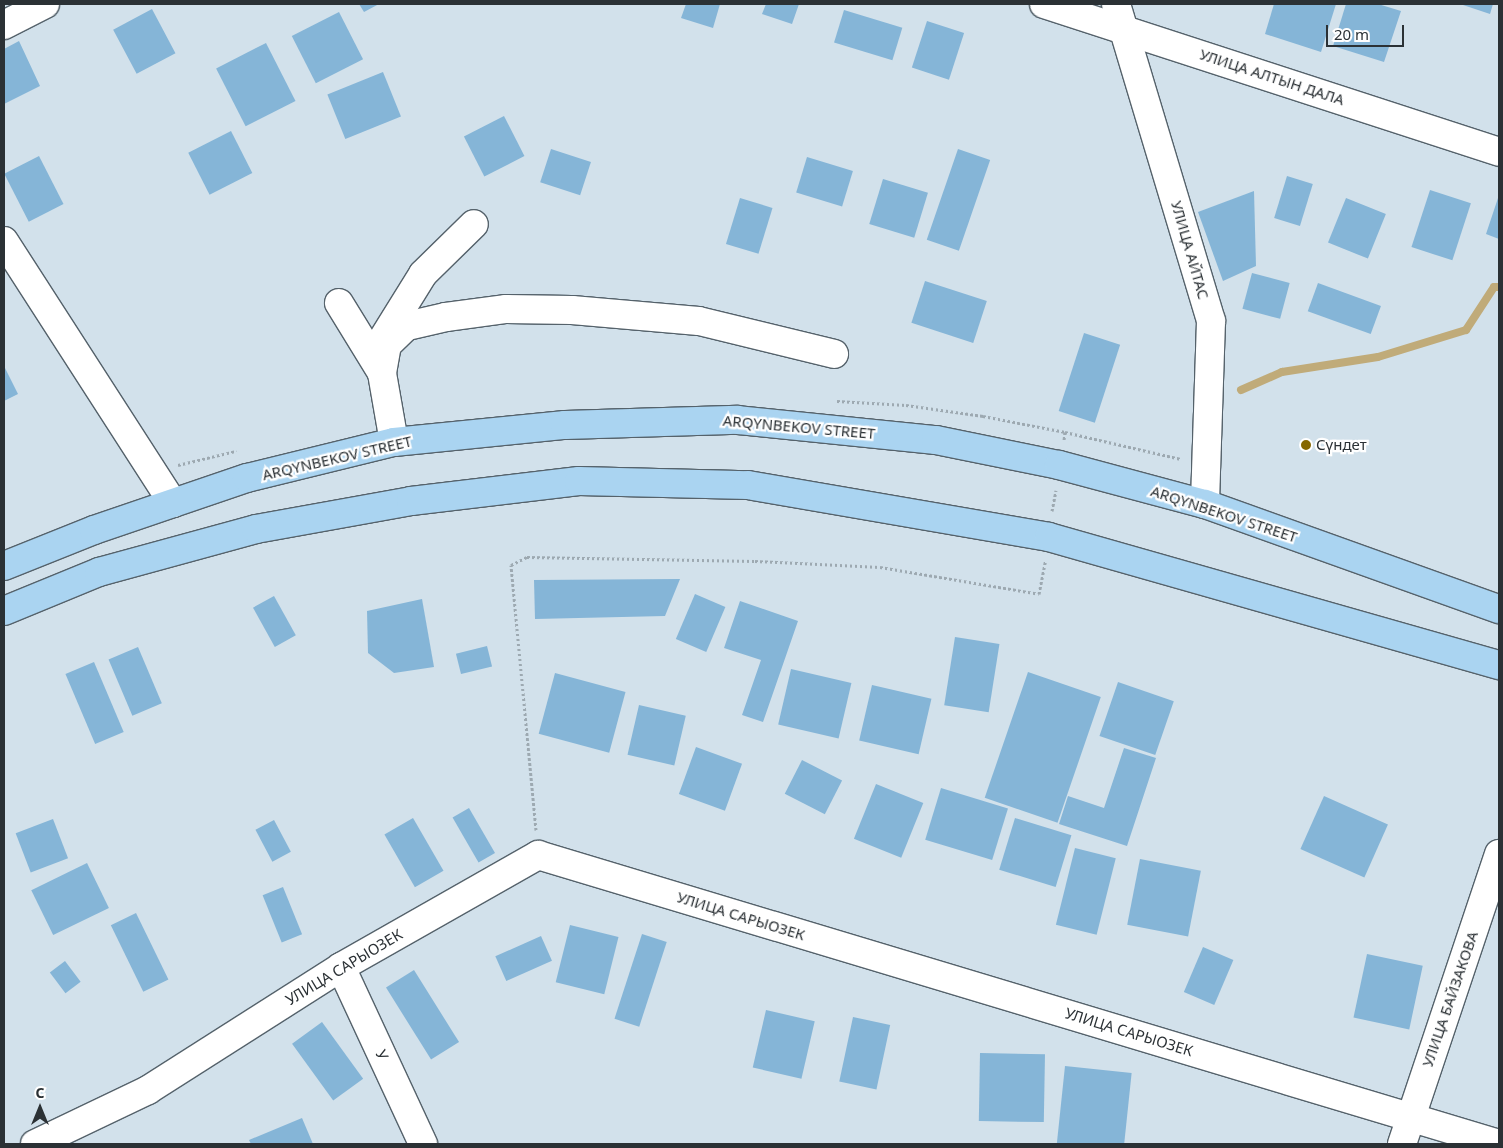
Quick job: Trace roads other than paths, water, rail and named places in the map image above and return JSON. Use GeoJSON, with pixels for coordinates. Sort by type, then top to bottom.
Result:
{"type":"FeatureCollection","features":[{"type":"Feature","properties":{"kind":"main road","name":"ARQYNBEKOV STREET"},"geometry":{"type":"LineString","coordinates":[[4,566],[94,530],[247,478],[394,442],[565,425],[738,420],[936,440],[1059,466],[1205,504],[1499,609]]}},
{"type":"Feature","properties":{"kind":"main road"},"geometry":{"type":"LineString","coordinates":[[4,612],[99,572],[256,529],[411,501],[579,481],[748,485],[1049,537],[1499,665]]}},
{"type":"Feature","properties":{"kind":"street"},"geometry":{"type":"LineString","coordinates":[[4,25],[46,4]]}},
{"type":"Feature","properties":{"kind":"street","name":"УЛИЦА АЛТЫН ДАЛА"},"geometry":{"type":"LineString","coordinates":[[1044,4],[1120,16],[1499,152]]}},
{"type":"Feature","properties":{"kind":"street","name":"УЛИЦА АЙТАС"},"geometry":{"type":"LineString","coordinates":[[1120,16],[1210,321],[1205,504]]}},
{"type":"Feature","properties":{"kind":"street"},"geometry":{"type":"LineString","coordinates":[[394,442],[382,373],[387,345],[384,337],[423,274],[474,224]]}},
{"type":"Feature","properties":{"kind":"street"},"geometry":{"type":"LineString","coordinates":[[4,241],[173,503]]}},
{"type":"Feature","properties":{"kind":"street"},"geometry":{"type":"LineString","coordinates":[[339,302],[382,373]]}},
{"type":"Feature","properties":{"kind":"street"},"geometry":{"type":"LineString","coordinates":[[387,345],[407,326],[446,317],[506,309],[572,310],[699,321],[834,354]]}},
{"type":"Feature","properties":{"kind":"street","name":"УЛИЦА БАЙЗАКОВА"},"geometry":{"type":"LineString","coordinates":[[1402,1144],[1499,854]]}},
{"type":"Feature","properties":{"kind":"street","name":"УЛИЦА САРЫОЗЕК"},"geometry":{"type":"LineString","coordinates":[[35,1144],[148,1090],[341,967],[538,855],[1499,1144]]}},
{"type":"Feature","properties":{"kind":"street","name":"У"},"geometry":{"type":"LineString","coordinates":[[341,967],[423,1144]]}},
{"type":"Feature","properties":{"kind":"waterway"},"geometry":{"type":"LineString","coordinates":[[1241,390],[1282,372],[1378,357],[1466,330],[1494,287],[1499,287]]}},
{"type":"Feature","properties":{"kind":"place","name":"Сүндет"},"geometry":{"type":"Point","coordinates":[1306,445]}}]}
